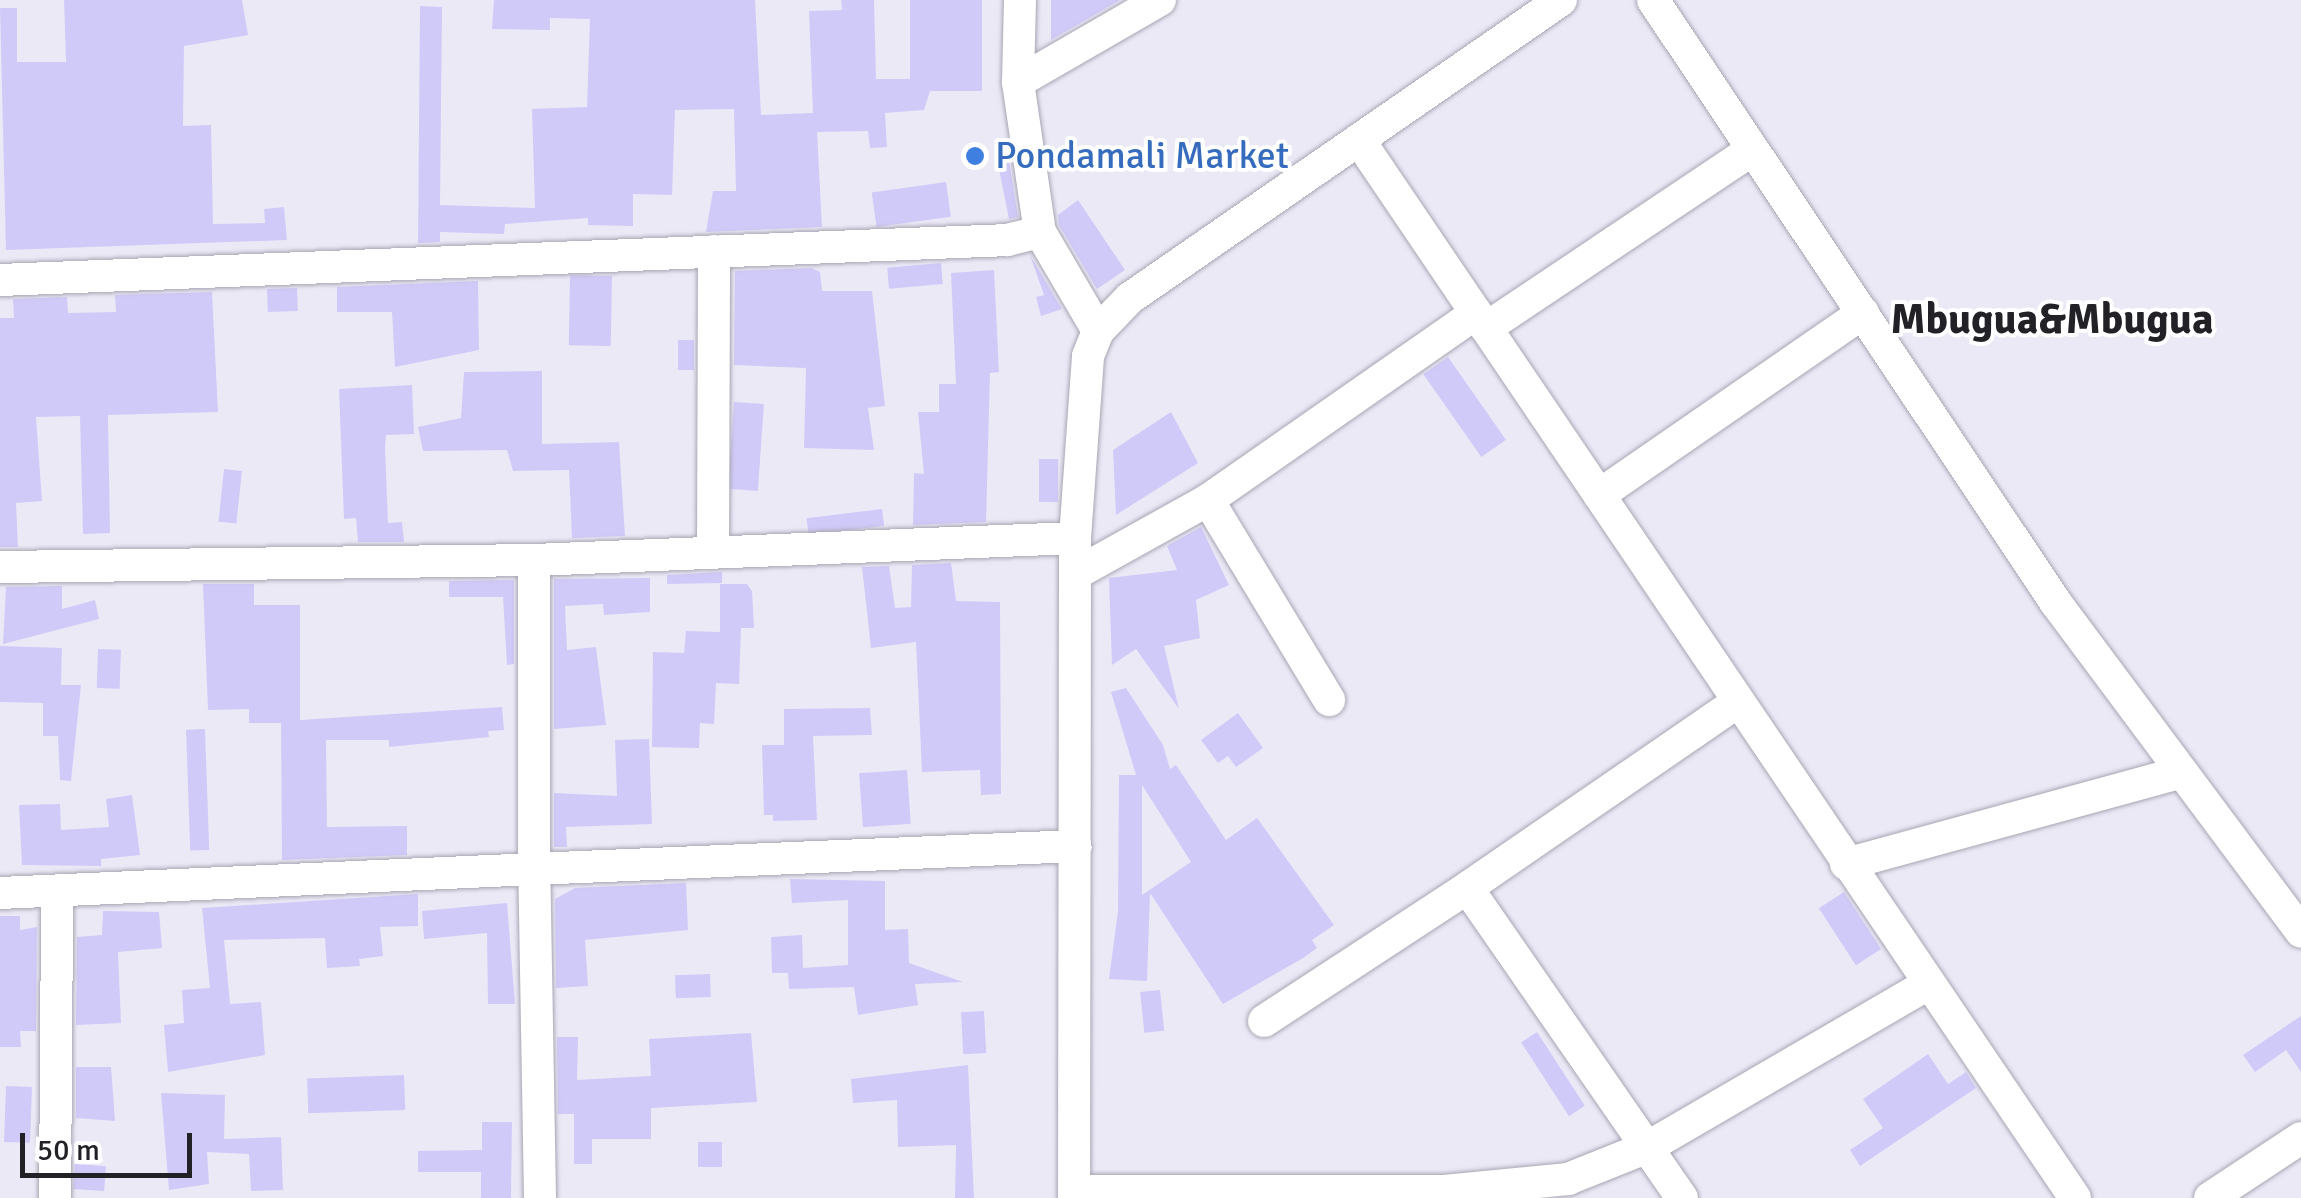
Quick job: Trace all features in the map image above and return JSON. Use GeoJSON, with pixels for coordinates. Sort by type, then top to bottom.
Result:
{"type":"FeatureCollection","features":[{"type":"Feature","properties":{"kind":"street"},"geometry":{"type":"LineString","coordinates":[[1020,0],[1018,82],[1040,232],[1098,331]]}},
{"type":"Feature","properties":{"kind":"street"},"geometry":{"type":"LineString","coordinates":[[1018,82],[1160,0]]}},
{"type":"Feature","properties":{"kind":"street"},"geometry":{"type":"LineString","coordinates":[[1561,0],[1361,143],[1130,298],[1098,331],[1088,356],[1075,538],[1074,1194],[1444,1191],[1568,1179],[1648,1148],[1928,984]]}},
{"type":"Feature","properties":{"kind":"street"},"geometry":{"type":"LineString","coordinates":[[1654,0],[1750,151],[2056,603],[2301,932]]}},
{"type":"Feature","properties":{"kind":"street"},"geometry":{"type":"LineString","coordinates":[[1361,143],[2074,1198]]}},
{"type":"Feature","properties":{"kind":"street"},"geometry":{"type":"LineString","coordinates":[[1077,573],[1208,500],[1481,320],[1750,151]]}},
{"type":"Feature","properties":{"kind":"street"},"geometry":{"type":"LineString","coordinates":[[0,280],[1007,240],[1040,232]]}},
{"type":"Feature","properties":{"kind":"street"},"geometry":{"type":"LineString","coordinates":[[713,553],[714,251]]}},
{"type":"Feature","properties":{"kind":"street"},"geometry":{"type":"LineString","coordinates":[[1599,494],[1863,314]]}},
{"type":"Feature","properties":{"kind":"street"},"geometry":{"type":"LineString","coordinates":[[1208,500],[1329,700]]}},
{"type":"Feature","properties":{"kind":"street"},"geometry":{"type":"LineString","coordinates":[[0,566],[534,560],[1075,538]]}},
{"type":"Feature","properties":{"kind":"street"},"geometry":{"type":"LineString","coordinates":[[534,560],[540,1198]]}},
{"type":"Feature","properties":{"kind":"street"},"geometry":{"type":"LineString","coordinates":[[1264,1021],[1468,888],[1736,703]]}},
{"type":"Feature","properties":{"kind":"street"},"geometry":{"type":"LineString","coordinates":[[1846,864],[2182,772]]}},
{"type":"Feature","properties":{"kind":"street"},"geometry":{"type":"LineString","coordinates":[[0,893],[1076,846]]}},
{"type":"Feature","properties":{"kind":"street"},"geometry":{"type":"LineString","coordinates":[[1468,888],[1682,1198]]}},
{"type":"Feature","properties":{"kind":"street"},"geometry":{"type":"LineString","coordinates":[[55,1198],[57,891]]}},
{"type":"Feature","properties":{"kind":"street"},"geometry":{"type":"LineString","coordinates":[[2210,1198],[2301,1138]]}},
{"type":"Feature","properties":{"kind":"building"},"geometry":{"type":"Polygon","coordinates":[[[64,0],[242,0],[248,35],[184,46],[183,126],[211,125],[213,224],[265,223],[264,209],[284,207],[287,240],[6,250],[0,8],[17,8],[17,62],[66,62],[64,0]]]}},
{"type":"Feature","properties":{"kind":"building"},"geometry":{"type":"Polygon","coordinates":[[[494,0],[755,0],[761,115],[813,113],[809,11],[842,10],[841,0],[874,0],[876,79],[910,79],[910,0],[982,0],[982,91],[930,91],[924,110],[885,113],[887,147],[870,148],[868,131],[817,132],[822,227],[706,232],[713,191],[736,191],[734,109],[675,110],[672,195],[633,194],[633,226],[588,225],[588,218],[505,224],[504,234],[440,232],[440,242],[418,243],[420,6],[442,7],[440,205],[535,208],[532,109],[587,107],[590,19],[550,18],[550,30],[492,29],[494,0]]]}},
{"type":"Feature","properties":{"kind":"building"},"geometry":{"type":"Polygon","coordinates":[[[1051,0],[1120,0],[1051,40],[1051,0]]]}},
{"type":"Feature","properties":{"kind":"building"},"geometry":{"type":"Polygon","coordinates":[[[1009,161],[1018,217],[1009,219],[998,164],[1009,161]]]}},
{"type":"Feature","properties":{"kind":"building"},"geometry":{"type":"Polygon","coordinates":[[[946,182],[951,217],[877,227],[872,192],[946,182]]]}},
{"type":"Feature","properties":{"kind":"building"},"geometry":{"type":"Polygon","coordinates":[[[1078,200],[1125,270],[1097,289],[1059,225],[1058,215],[1078,200]]]}},
{"type":"Feature","properties":{"kind":"building"},"geometry":{"type":"Polygon","coordinates":[[[1030,255],[1062,309],[1041,316],[1036,297],[1044,295],[1030,255]]]}},
{"type":"Feature","properties":{"kind":"building"},"geometry":{"type":"Polygon","coordinates":[[[941,263],[943,284],[889,289],[887,268],[941,263]]]}},
{"type":"Feature","properties":{"kind":"building"},"geometry":{"type":"Polygon","coordinates":[[[811,268],[820,272],[822,291],[872,291],[885,406],[868,408],[874,450],[804,448],[806,368],[734,365],[735,271],[811,268]]]}},
{"type":"Feature","properties":{"kind":"building"},"geometry":{"type":"Polygon","coordinates":[[[994,270],[999,372],[990,373],[986,522],[913,525],[914,473],[924,474],[918,412],[939,412],[939,384],[956,384],[951,273],[994,270]]]}},
{"type":"Feature","properties":{"kind":"building"},"geometry":{"type":"Polygon","coordinates":[[[570,275],[612,276],[611,346],[569,345],[570,275]]]}},
{"type":"Feature","properties":{"kind":"building"},"geometry":{"type":"Polygon","coordinates":[[[478,281],[479,350],[395,367],[392,312],[337,312],[337,287],[478,281]]]}},
{"type":"Feature","properties":{"kind":"building"},"geometry":{"type":"Polygon","coordinates":[[[297,288],[298,311],[268,312],[267,289],[297,288]]]}},
{"type":"Feature","properties":{"kind":"building"},"geometry":{"type":"Polygon","coordinates":[[[212,292],[218,412],[108,415],[110,533],[83,534],[80,416],[36,417],[42,501],[16,503],[18,547],[0,547],[0,318],[14,318],[13,299],[67,297],[68,313],[116,312],[115,295],[212,292]]]}},
{"type":"Feature","properties":{"kind":"building"},"geometry":{"type":"Polygon","coordinates":[[[678,340],[694,340],[694,370],[678,370],[678,340]]]}},
{"type":"Feature","properties":{"kind":"building"},"geometry":{"type":"Polygon","coordinates":[[[1448,357],[1506,440],[1481,457],[1423,374],[1448,357]]]}},
{"type":"Feature","properties":{"kind":"building"},"geometry":{"type":"Polygon","coordinates":[[[542,371],[542,444],[619,442],[625,536],[572,538],[569,470],[513,471],[507,450],[423,451],[418,427],[461,418],[464,372],[542,371]]]}},
{"type":"Feature","properties":{"kind":"building"},"geometry":{"type":"Polygon","coordinates":[[[412,385],[414,434],[386,435],[385,448],[388,523],[402,522],[404,542],[358,542],[356,518],[344,519],[339,389],[412,385]]]}},
{"type":"Feature","properties":{"kind":"building"},"geometry":{"type":"Polygon","coordinates":[[[734,402],[764,404],[758,491],[728,489],[734,402]]]}},
{"type":"Feature","properties":{"kind":"building"},"geometry":{"type":"Polygon","coordinates":[[[1171,412],[1198,463],[1116,515],[1113,450],[1171,412]]]}},
{"type":"Feature","properties":{"kind":"building"},"geometry":{"type":"Polygon","coordinates":[[[1039,459],[1058,459],[1058,502],[1039,502],[1039,459]]]}},
{"type":"Feature","properties":{"kind":"building"},"geometry":{"type":"Polygon","coordinates":[[[224,469],[242,471],[236,524],[218,522],[224,469]]]}},
{"type":"Feature","properties":{"kind":"building"},"geometry":{"type":"Polygon","coordinates":[[[882,509],[884,526],[809,535],[807,518],[882,509]]]}},
{"type":"Feature","properties":{"kind":"building"},"geometry":{"type":"Polygon","coordinates":[[[1201,527],[1229,585],[1196,600],[1200,638],[1164,646],[1179,709],[1136,649],[1112,665],[1109,578],[1177,570],[1167,546],[1201,527]]]}},
{"type":"Feature","properties":{"kind":"building"},"geometry":{"type":"Polygon","coordinates":[[[951,563],[956,601],[1000,602],[1001,794],[981,795],[980,770],[922,772],[916,642],[871,648],[862,567],[889,566],[895,608],[911,607],[912,565],[951,563]]]}},
{"type":"Feature","properties":{"kind":"building"},"geometry":{"type":"Polygon","coordinates":[[[722,572],[722,583],[667,584],[667,575],[722,572]]]}},
{"type":"Feature","properties":{"kind":"building"},"geometry":{"type":"Polygon","coordinates":[[[650,578],[650,612],[604,615],[603,604],[565,606],[567,650],[596,647],[606,725],[554,729],[554,579],[650,578]]]}},
{"type":"Feature","properties":{"kind":"building"},"geometry":{"type":"Polygon","coordinates":[[[514,580],[514,664],[507,665],[503,597],[449,597],[449,581],[514,580]]]}},
{"type":"Feature","properties":{"kind":"building"},"geometry":{"type":"Polygon","coordinates":[[[203,584],[254,584],[254,605],[300,605],[300,720],[502,707],[504,730],[488,731],[489,737],[389,747],[389,740],[326,740],[327,827],[407,826],[407,855],[282,860],[281,723],[249,723],[249,709],[208,710],[203,584]]]}},
{"type":"Feature","properties":{"kind":"building"},"geometry":{"type":"Polygon","coordinates":[[[720,584],[747,584],[752,591],[754,628],[741,628],[739,684],[716,683],[714,724],[700,723],[699,748],[652,747],[653,652],[684,653],[686,631],[720,632],[720,584]]]}},
{"type":"Feature","properties":{"kind":"building"},"geometry":{"type":"Polygon","coordinates":[[[62,586],[62,609],[95,600],[99,619],[3,644],[6,587],[62,586]]]}},
{"type":"Feature","properties":{"kind":"building"},"geometry":{"type":"Polygon","coordinates":[[[0,646],[62,648],[61,685],[81,685],[71,781],[60,780],[58,736],[43,736],[43,703],[0,702],[0,646]]]}},
{"type":"Feature","properties":{"kind":"building"},"geometry":{"type":"Polygon","coordinates":[[[98,649],[121,650],[120,689],[97,688],[98,649]]]}},
{"type":"Feature","properties":{"kind":"building"},"geometry":{"type":"Polygon","coordinates":[[[1126,688],[1163,745],[1170,769],[1176,765],[1226,840],[1257,818],[1334,925],[1312,940],[1317,948],[1303,958],[1223,1004],[1150,893],[1147,981],[1109,979],[1118,911],[1119,775],[1136,775],[1111,692],[1126,688]],[[1142,785],[1142,895],[1191,862],[1142,785]]]}},
{"type":"Feature","properties":{"kind":"building"},"geometry":{"type":"Polygon","coordinates":[[[870,708],[872,735],[813,736],[817,820],[773,821],[773,815],[764,815],[762,745],[784,745],[784,709],[870,708]]]}},
{"type":"Feature","properties":{"kind":"building"},"geometry":{"type":"Polygon","coordinates":[[[1238,713],[1263,748],[1236,767],[1228,756],[1218,763],[1201,740],[1238,713]]]}},
{"type":"Feature","properties":{"kind":"building"},"geometry":{"type":"Polygon","coordinates":[[[205,729],[209,850],[190,851],[186,730],[205,729]]]}},
{"type":"Feature","properties":{"kind":"building"},"geometry":{"type":"Polygon","coordinates":[[[649,739],[652,824],[566,827],[567,847],[554,847],[554,793],[617,796],[615,740],[649,739]]]}},
{"type":"Feature","properties":{"kind":"building"},"geometry":{"type":"Polygon","coordinates":[[[907,770],[911,824],[863,827],[859,773],[907,770]]]}},
{"type":"Feature","properties":{"kind":"building"},"geometry":{"type":"Polygon","coordinates":[[[132,795],[140,855],[101,859],[101,866],[22,865],[19,805],[60,804],[61,830],[109,827],[106,799],[132,795]]]}},
{"type":"Feature","properties":{"kind":"building"},"geometry":{"type":"Polygon","coordinates":[[[790,879],[885,881],[885,930],[908,929],[909,963],[963,982],[915,984],[918,1005],[858,1015],[854,987],[789,989],[788,973],[772,973],[771,937],[802,935],[803,968],[848,965],[848,900],[792,903],[790,879]]]}},
{"type":"Feature","properties":{"kind":"building"},"geometry":{"type":"Polygon","coordinates":[[[686,883],[688,930],[585,940],[588,986],[556,988],[555,899],[575,888],[686,883]]]}},
{"type":"Feature","properties":{"kind":"building"},"geometry":{"type":"Polygon","coordinates":[[[1844,892],[1881,949],[1856,965],[1819,908],[1844,892]]]}},
{"type":"Feature","properties":{"kind":"building"},"geometry":{"type":"Polygon","coordinates":[[[418,894],[418,926],[380,927],[383,956],[359,959],[360,966],[327,968],[325,938],[224,940],[230,1004],[261,1002],[265,1055],[168,1072],[164,1025],[184,1023],[182,990],[210,988],[202,908],[418,894]]]}},
{"type":"Feature","properties":{"kind":"building"},"geometry":{"type":"Polygon","coordinates":[[[507,903],[515,1004],[488,1004],[487,933],[424,939],[422,911],[507,903]]]}},
{"type":"Feature","properties":{"kind":"building"},"geometry":{"type":"Polygon","coordinates":[[[103,911],[159,912],[162,948],[118,952],[121,1023],[76,1025],[77,937],[102,935],[103,911]]]}},
{"type":"Feature","properties":{"kind":"building"},"geometry":{"type":"Polygon","coordinates":[[[0,916],[20,916],[20,930],[37,927],[36,1031],[20,1031],[21,1047],[0,1047],[0,916]]]}},
{"type":"Feature","properties":{"kind":"building"},"geometry":{"type":"Polygon","coordinates":[[[710,974],[711,997],[676,998],[675,975],[710,974]]]}},
{"type":"Feature","properties":{"kind":"building"},"geometry":{"type":"Polygon","coordinates":[[[1160,990],[1164,1031],[1144,1033],[1140,992],[1160,990]]]}},
{"type":"Feature","properties":{"kind":"building"},"geometry":{"type":"Polygon","coordinates":[[[984,1011],[986,1053],[963,1054],[961,1012],[984,1011]]]}},
{"type":"Feature","properties":{"kind":"building"},"geometry":{"type":"Polygon","coordinates":[[[2301,1016],[2301,1072],[2286,1050],[2255,1072],[2243,1055],[2301,1016]]]}},
{"type":"Feature","properties":{"kind":"building"},"geometry":{"type":"Polygon","coordinates":[[[1537,1032],[1585,1106],[1569,1116],[1521,1042],[1537,1032]]]}},
{"type":"Feature","properties":{"kind":"building"},"geometry":{"type":"Polygon","coordinates":[[[751,1033],[757,1102],[651,1108],[651,1139],[592,1139],[592,1164],[574,1164],[574,1114],[558,1114],[557,1037],[578,1037],[577,1080],[651,1076],[649,1039],[751,1033]]]}},
{"type":"Feature","properties":{"kind":"building"},"geometry":{"type":"Polygon","coordinates":[[[1928,1054],[1948,1084],[1966,1072],[1976,1088],[1860,1166],[1850,1150],[1883,1128],[1863,1099],[1928,1054]]]}},
{"type":"Feature","properties":{"kind":"building"},"geometry":{"type":"Polygon","coordinates":[[[968,1065],[974,1198],[955,1198],[956,1145],[898,1147],[897,1100],[853,1103],[851,1079],[968,1065]]]}},
{"type":"Feature","properties":{"kind":"building"},"geometry":{"type":"Polygon","coordinates":[[[76,1067],[111,1067],[115,1121],[76,1118],[76,1067]]]}},
{"type":"Feature","properties":{"kind":"building"},"geometry":{"type":"Polygon","coordinates":[[[404,1075],[405,1110],[308,1113],[307,1078],[404,1075]]]}},
{"type":"Feature","properties":{"kind":"building"},"geometry":{"type":"Polygon","coordinates":[[[6,1086],[32,1087],[30,1143],[4,1142],[6,1086]]]}},
{"type":"Feature","properties":{"kind":"building"},"geometry":{"type":"Polygon","coordinates":[[[161,1093],[225,1095],[224,1139],[281,1137],[283,1190],[251,1191],[249,1154],[207,1152],[209,1184],[169,1190],[161,1093]]]}},
{"type":"Feature","properties":{"kind":"building"},"geometry":{"type":"Polygon","coordinates":[[[482,1122],[512,1122],[511,1198],[481,1198],[481,1172],[418,1172],[418,1151],[482,1150],[482,1122]]]}},
{"type":"Feature","properties":{"kind":"building"},"geometry":{"type":"Polygon","coordinates":[[[698,1142],[722,1142],[722,1167],[698,1167],[698,1142]]]}},
{"type":"Feature","properties":{"kind":"building"},"geometry":{"type":"Polygon","coordinates":[[[75,1164],[106,1166],[104,1191],[73,1189],[75,1164]]]}},
{"type":"Feature","properties":{"kind":"place","name":"Pondamali Market"},"geometry":{"type":"Point","coordinates":[975,156]}},
{"type":"Feature","properties":{"kind":"district","name":"Mbugua&Mbugua"},"geometry":{"type":"Point","coordinates":[2052,320]}}]}
